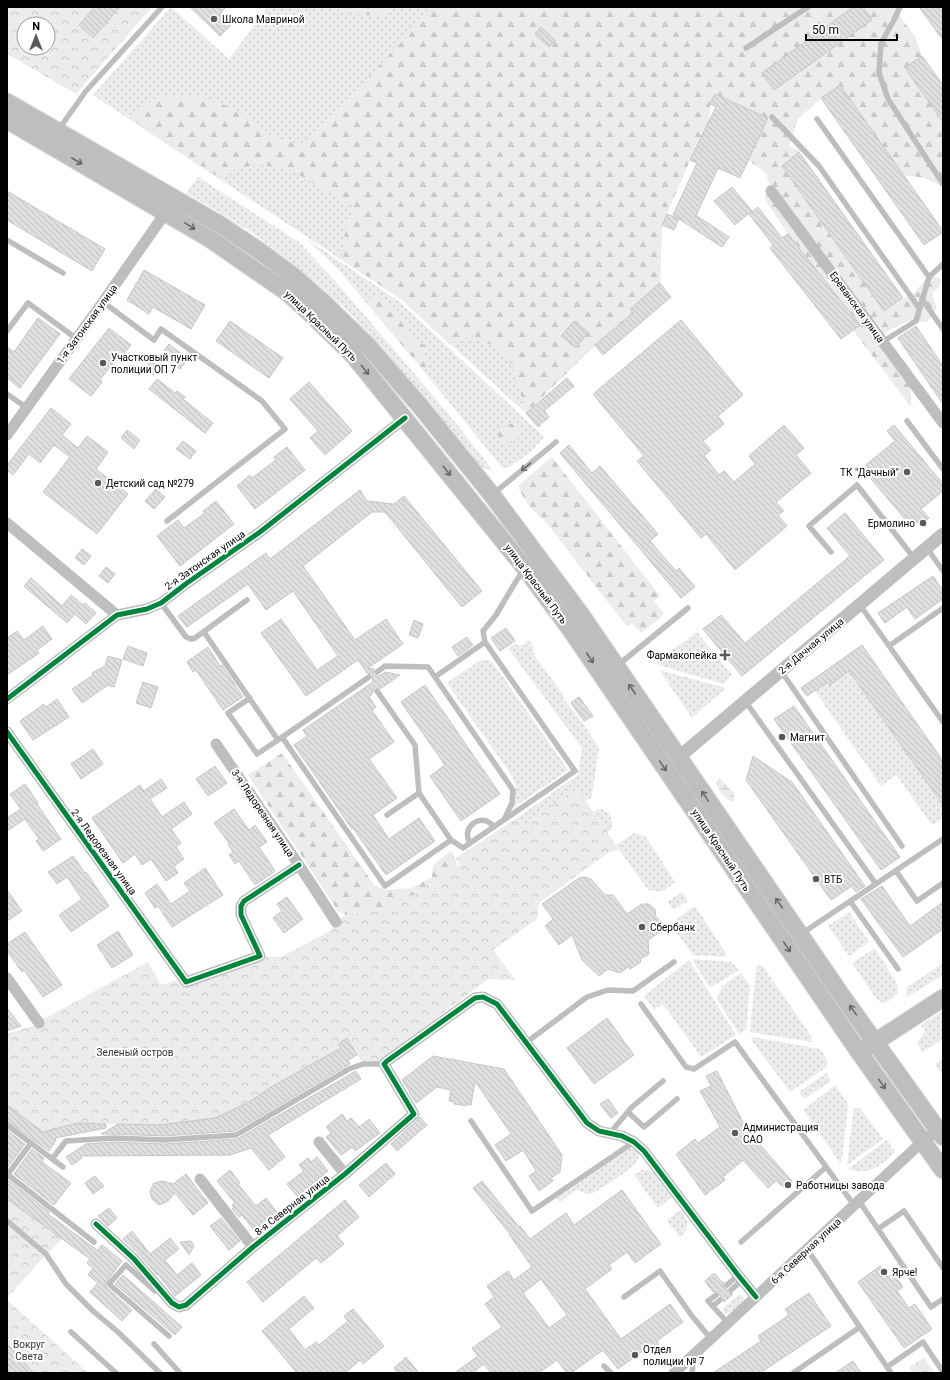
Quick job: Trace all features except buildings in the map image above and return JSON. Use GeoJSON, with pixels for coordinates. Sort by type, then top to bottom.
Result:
{"type":"FeatureCollection","features":[{"type":"Feature","properties":{"kind":"main road","name":"улица Красный Путь"},"geometry":{"type":"LineString","coordinates":[[7,102],[54,138],[254,268],[288,293],[353,355],[525,568],[568,626],[859,1052],[943,1170]]}},
{"type":"Feature","properties":{"kind":"main road","name":"улица Красный Путь"},"geometry":{"type":"LineString","coordinates":[[7,120],[54,138],[175,198],[219,224],[261,252],[293,276],[324,303],[368,346],[420,406],[492,495],[582,616],[842,996],[941,1133]]}},
{"type":"Feature","properties":{"kind":"main road"},"geometry":{"type":"LineString","coordinates":[[166,212],[175,198]]}},
{"type":"Feature","properties":{"kind":"main road"},"geometry":{"type":"LineString","coordinates":[[859,1052],[943,998]]}},
{"type":"Feature","properties":{"kind":"street","name":"Ереванская улица"},"geometry":{"type":"LineString","coordinates":[[771,191],[943,424]]}},
{"type":"Feature","properties":{"kind":"street","name":"1-я Затонская улица"},"geometry":{"type":"LineString","coordinates":[[7,435],[166,212]]}},
{"type":"Feature","properties":{"kind":"street","name":"2-я Затонская улица"},"geometry":{"type":"LineString","coordinates":[[7,699],[117,615],[147,609],[161,603],[260,532],[404,418]]}},
{"type":"Feature","properties":{"kind":"street"},"geometry":{"type":"LineString","coordinates":[[477,508],[492,495]]}},
{"type":"Feature","properties":{"kind":"street"},"geometry":{"type":"LineString","coordinates":[[7,524],[117,615]]}},
{"type":"Feature","properties":{"kind":"street","name":"2-я Дачная улица"},"geometry":{"type":"LineString","coordinates":[[679,757],[943,534]]}},
{"type":"Feature","properties":{"kind":"street","name":"2-я Ледорезная улица"},"geometry":{"type":"LineString","coordinates":[[7,732],[186,982],[260,956],[241,915],[241,906],[244,901],[299,865]]}},
{"type":"Feature","properties":{"kind":"street","name":"3-я Ледорезная улица"},"geometry":{"type":"LineString","coordinates":[[216,744],[336,922]]}},
{"type":"Feature","properties":{"kind":"street"},"geometry":{"type":"LineString","coordinates":[[7,978],[39,1023]]}},
{"type":"Feature","properties":{"kind":"street"},"geometry":{"type":"LineString","coordinates":[[384,1064],[475,998],[483,997],[497,1004],[587,1123],[598,1131],[622,1136],[634,1142],[644,1151],[756,1297]]}},
{"type":"Feature","properties":{"kind":"street","name":"8-я Северная улица"},"geometry":{"type":"LineString","coordinates":[[176,1305],[186,1305],[253,1247],[345,1174],[414,1114],[384,1064]]}},
{"type":"Feature","properties":{"kind":"street","name":"6-я Северная улица"},"geometry":{"type":"LineString","coordinates":[[674,1373],[923,1141],[941,1133]]}},
{"type":"Feature","properties":{"kind":"street"},"geometry":{"type":"LineString","coordinates":[[319,1142],[345,1174]]}},
{"type":"Feature","properties":{"kind":"street"},"geometry":{"type":"LineString","coordinates":[[200,1179],[253,1247]]}},
{"type":"Feature","properties":{"kind":"street"},"geometry":{"type":"LineString","coordinates":[[96,1224],[134,1259],[176,1305]]}},
{"type":"Feature","properties":{"kind":"lane"},"geometry":{"type":"LineString","coordinates":[[54,138],[86,90],[162,7]]}},
{"type":"Feature","properties":{"kind":"lane"},"geometry":{"type":"LineString","coordinates":[[746,48],[808,7]]}},
{"type":"Feature","properties":{"kind":"lane"},"geometry":{"type":"LineString","coordinates":[[900,7],[881,43],[879,73],[888,100],[943,184]]}},
{"type":"Feature","properties":{"kind":"lane"},"geometry":{"type":"LineString","coordinates":[[772,117],[819,166],[919,308]]}},
{"type":"Feature","properties":{"kind":"lane"},"geometry":{"type":"LineString","coordinates":[[817,119],[928,277]]}},
{"type":"Feature","properties":{"kind":"lane"},"geometry":{"type":"LineString","coordinates":[[7,240],[63,273]]}},
{"type":"Feature","properties":{"kind":"lane"},"geometry":{"type":"LineString","coordinates":[[882,342],[916,321],[928,277],[943,264]]}},
{"type":"Feature","properties":{"kind":"lane"},"geometry":{"type":"LineString","coordinates":[[922,299],[943,329]]}},
{"type":"Feature","properties":{"kind":"lane"},"geometry":{"type":"LineString","coordinates":[[103,302],[154,340],[161,329],[262,401],[285,430],[167,521]]}},
{"type":"Feature","properties":{"kind":"lane"},"geometry":{"type":"LineString","coordinates":[[7,331],[28,303],[76,339]]}},
{"type":"Feature","properties":{"kind":"lane"},"geometry":{"type":"LineString","coordinates":[[7,394],[27,408]]}},
{"type":"Feature","properties":{"kind":"lane"},"geometry":{"type":"LineString","coordinates":[[906,421],[943,469]]}},
{"type":"Feature","properties":{"kind":"lane"},"geometry":{"type":"LineString","coordinates":[[492,495],[556,442]]}},
{"type":"Feature","properties":{"kind":"lane"},"geometry":{"type":"LineString","coordinates":[[831,552],[809,526],[857,485],[914,558]]}},
{"type":"Feature","properties":{"kind":"lane"},"geometry":{"type":"LineString","coordinates":[[926,548],[943,570]]}},
{"type":"Feature","properties":{"kind":"lane"},"geometry":{"type":"LineString","coordinates":[[377,691],[415,745],[419,793],[451,840],[464,848],[575,771],[485,642],[483,631],[496,615],[525,568]]}},
{"type":"Feature","properties":{"kind":"lane"},"geometry":{"type":"LineString","coordinates":[[161,603],[186,637],[190,639],[195,638],[204,632],[247,600]]}},
{"type":"Feature","properties":{"kind":"lane"},"geometry":{"type":"LineString","coordinates":[[859,605],[943,722]]}},
{"type":"Feature","properties":{"kind":"lane"},"geometry":{"type":"LineString","coordinates":[[616,666],[688,608]]}},
{"type":"Feature","properties":{"kind":"lane"},"geometry":{"type":"LineString","coordinates":[[889,646],[943,608]]}},
{"type":"Feature","properties":{"kind":"lane"},"geometry":{"type":"LineString","coordinates":[[204,632],[385,886],[451,840]]}},
{"type":"Feature","properties":{"kind":"lane"},"geometry":{"type":"LineString","coordinates":[[435,677],[485,642]]}},
{"type":"Feature","properties":{"kind":"lane"},"geometry":{"type":"LineString","coordinates":[[377,672],[385,666],[428,667],[513,790],[512,803],[505,819]]}},
{"type":"Feature","properties":{"kind":"lane"},"geometry":{"type":"LineString","coordinates":[[781,671],[902,846]]}},
{"type":"Feature","properties":{"kind":"lane"},"geometry":{"type":"LineString","coordinates":[[250,698],[228,713],[257,754],[370,679]]}},
{"type":"Feature","properties":{"kind":"lane"},"geometry":{"type":"LineString","coordinates":[[745,702],[876,884]]}},
{"type":"Feature","properties":{"kind":"lane"},"geometry":{"type":"LineString","coordinates":[[387,815],[419,793]]}},
{"type":"Feature","properties":{"kind":"lane"},"geometry":{"type":"LineString","coordinates":[[470,843],[467,836],[467,831],[473,823],[483,820],[488,821],[494,827]]}},
{"type":"Feature","properties":{"kind":"lane"},"geometry":{"type":"LineString","coordinates":[[801,934],[943,839]]}},
{"type":"Feature","properties":{"kind":"lane"},"geometry":{"type":"LineString","coordinates":[[896,871],[917,901],[943,883]]}},
{"type":"Feature","properties":{"kind":"lane"},"geometry":{"type":"LineString","coordinates":[[850,902],[898,970]]}},
{"type":"Feature","properties":{"kind":"lane"},"geometry":{"type":"LineString","coordinates":[[527,1042],[587,997],[608,990],[633,991],[674,962]]}},
{"type":"Feature","properties":{"kind":"lane"},"geometry":{"type":"LineString","coordinates":[[641,1004],[686,1067],[694,1068],[735,1042],[826,1167],[878,1229],[931,1307],[943,1299]]}},
{"type":"Feature","properties":{"kind":"lane"},"geometry":{"type":"LineString","coordinates":[[52,1159],[66,1141],[113,1138],[164,1140],[236,1135],[349,1069],[363,1064],[384,1064]]}},
{"type":"Feature","properties":{"kind":"lane"},"geometry":{"type":"LineString","coordinates":[[610,1133],[628,1112],[663,1081]]}},
{"type":"Feature","properties":{"kind":"lane"},"geometry":{"type":"LineString","coordinates":[[628,1112],[644,1126],[676,1100]]}},
{"type":"Feature","properties":{"kind":"lane"},"geometry":{"type":"LineString","coordinates":[[471,1121],[532,1211],[634,1142]]}},
{"type":"Feature","properties":{"kind":"lane"},"geometry":{"type":"LineString","coordinates":[[7,1125],[63,1167]]}},
{"type":"Feature","properties":{"kind":"lane"},"geometry":{"type":"LineString","coordinates":[[31,1143],[7,1174],[94,1242]]}},
{"type":"Feature","properties":{"kind":"lane"},"geometry":{"type":"LineString","coordinates":[[741,1242],[826,1167]]}},
{"type":"Feature","properties":{"kind":"lane"},"geometry":{"type":"LineString","coordinates":[[878,1229],[904,1211],[943,1268]]}},
{"type":"Feature","properties":{"kind":"lane"},"geometry":{"type":"LineString","coordinates":[[7,1221],[46,1254],[66,1284],[160,1373]]}},
{"type":"Feature","properties":{"kind":"lane"},"geometry":{"type":"LineString","coordinates":[[807,1249],[891,1373]]}},
{"type":"Feature","properties":{"kind":"lane"},"geometry":{"type":"LineString","coordinates":[[169,1336],[109,1284],[126,1265],[161,1296],[176,1305]]}},
{"type":"Feature","properties":{"kind":"lane"},"geometry":{"type":"LineString","coordinates":[[624,1297],[660,1271],[692,1316],[711,1339]]}},
{"type":"Feature","properties":{"kind":"lane"},"geometry":{"type":"LineString","coordinates":[[727,1285],[740,1278]]}},
{"type":"Feature","properties":{"kind":"lane"},"geometry":{"type":"LineString","coordinates":[[731,1290],[740,1278]]}},
{"type":"Feature","properties":{"kind":"lane"},"geometry":{"type":"LineString","coordinates":[[716,1295],[708,1301],[728,1323]]}},
{"type":"Feature","properties":{"kind":"lane"},"geometry":{"type":"LineString","coordinates":[[713,1306],[720,1300]]}},
{"type":"Feature","properties":{"kind":"lane"},"geometry":{"type":"LineString","coordinates":[[793,1373],[860,1327]]}},
{"type":"Feature","properties":{"kind":"lane"},"geometry":{"type":"LineString","coordinates":[[72,1332],[116,1373]]}},
{"type":"Feature","properties":{"kind":"lane"},"geometry":{"type":"LineString","coordinates":[[887,1367],[923,1342],[943,1372]]}},
{"type":"Feature","properties":{"kind":"lane"},"geometry":{"type":"LineString","coordinates":[[154,1344],[176,1371]]}},
{"type":"Feature","properties":{"kind":"lane"},"geometry":{"type":"LineString","coordinates":[[692,1373],[695,1354]]}},
{"type":"Feature","properties":{"kind":"lane"},"geometry":{"type":"LineString","coordinates":[[604,1366],[611,1373]]}},
{"type":"Feature","properties":{"kind":"green space"},"geometry":{"type":"Polygon","coordinates":[[[7,7],[152,7],[76,94],[7,54],[7,7]]]}},
{"type":"Feature","properties":{"kind":"green space"},"geometry":{"type":"Polygon","coordinates":[[[171,7],[229,59],[268,7],[756,7],[710,104],[709,121],[690,160],[662,225],[660,283],[630,309],[633,313],[595,345],[526,413],[402,300],[93,95],[171,7]]]}},
{"type":"Feature","properties":{"kind":"green space"},"geometry":{"type":"Polygon","coordinates":[[[334,7],[392,7],[384,17],[339,11],[334,7]]]}},
{"type":"Feature","properties":{"kind":"green space"},"geometry":{"type":"Polygon","coordinates":[[[429,7],[895,7],[915,36],[922,56],[905,68],[943,122],[943,187],[925,178],[903,175],[840,85],[821,98],[797,120],[789,146],[800,151],[782,166],[884,311],[914,293],[925,280],[932,276],[941,279],[940,287],[932,293],[937,309],[927,322],[908,321],[886,332],[882,350],[911,388],[911,407],[853,330],[859,325],[788,234],[765,200],[769,183],[766,173],[748,160],[767,118],[715,94],[710,104],[709,121],[690,160],[662,225],[660,283],[630,309],[633,313],[595,345],[526,413],[513,365],[493,345],[468,338],[449,344],[402,300],[341,259],[346,225],[355,208],[293,171],[263,165],[239,167],[221,179],[131,119],[141,105],[163,97],[199,97],[232,107],[272,136],[298,145],[320,129],[408,35],[429,7]]]}},
{"type":"Feature","properties":{"kind":"green space"},"geometry":{"type":"Polygon","coordinates":[[[198,177],[300,243],[336,282],[407,365],[460,428],[493,471],[481,468],[468,455],[429,403],[350,313],[315,282],[257,236],[186,193],[198,177]]]}},
{"type":"Feature","properties":{"kind":"green space"},"geometry":{"type":"Polygon","coordinates":[[[305,238],[401,303],[544,437],[520,460],[504,469],[338,269],[305,238]]]}},
{"type":"Feature","properties":{"kind":"green space"},"geometry":{"type":"Polygon","coordinates":[[[374,296],[393,305],[408,326],[407,335],[425,345],[425,351],[422,356],[429,365],[428,370],[424,370],[417,363],[369,306],[367,300],[374,296]]]}},
{"type":"Feature","properties":{"kind":"green space"},"geometry":{"type":"Polygon","coordinates":[[[512,423],[519,428],[520,435],[513,442],[503,444],[498,436],[500,428],[512,423]]]}},
{"type":"Feature","properties":{"kind":"green space"},"geometry":{"type":"Polygon","coordinates":[[[552,457],[660,596],[654,601],[664,613],[641,633],[632,623],[627,627],[546,522],[530,506],[520,491],[518,486],[552,457]]]}},
{"type":"Feature","properties":{"kind":"green space"},"geometry":{"type":"Polygon","coordinates":[[[697,632],[732,675],[723,684],[659,665],[656,662],[697,632]]]}},
{"type":"Feature","properties":{"kind":"green space"},"geometry":{"type":"Polygon","coordinates":[[[529,640],[533,646],[534,655],[599,748],[592,797],[534,835],[517,818],[578,775],[582,748],[508,648],[516,643],[519,647],[529,640]]]}},
{"type":"Feature","properties":{"kind":"green space"},"geometry":{"type":"Polygon","coordinates":[[[489,660],[493,663],[568,770],[513,808],[516,786],[512,776],[447,683],[479,661],[489,660]]]}},
{"type":"Feature","properties":{"kind":"green space"},"geometry":{"type":"Polygon","coordinates":[[[845,666],[943,805],[943,818],[932,825],[896,775],[881,786],[815,691],[828,682],[830,684],[845,666]]]}},
{"type":"Feature","properties":{"kind":"green space"},"geometry":{"type":"Polygon","coordinates":[[[659,670],[726,688],[692,718],[659,670]]]}},
{"type":"Feature","properties":{"kind":"green space"},"geometry":{"type":"Polygon","coordinates":[[[282,753],[375,886],[385,890],[412,888],[432,877],[433,865],[451,851],[457,862],[456,868],[448,875],[443,876],[391,908],[346,915],[338,911],[248,775],[282,753]]]}},
{"type":"Feature","properties":{"kind":"green space"},"geometry":{"type":"Polygon","coordinates":[[[720,778],[734,793],[734,801],[731,802],[722,795],[716,783],[720,778]]]}},
{"type":"Feature","properties":{"kind":"green space","name":"Зеленый остров"},"geometry":{"type":"Polygon","coordinates":[[[577,788],[619,850],[609,852],[539,903],[537,919],[493,950],[516,981],[488,979],[384,1059],[372,1063],[362,1062],[347,1039],[338,1043],[341,1048],[271,1087],[249,1102],[215,1118],[159,1125],[77,1123],[43,1132],[7,1105],[7,1033],[34,1026],[42,1020],[148,962],[161,985],[175,981],[184,985],[267,957],[281,957],[330,931],[336,922],[346,915],[391,908],[460,865],[456,858],[517,818],[524,825],[577,788]]]}},
{"type":"Feature","properties":{"kind":"green space"},"geometry":{"type":"Polygon","coordinates":[[[601,809],[609,814],[612,821],[612,828],[607,833],[592,812],[601,809]]]}},
{"type":"Feature","properties":{"kind":"green space"},"geometry":{"type":"Polygon","coordinates":[[[634,833],[646,837],[675,882],[662,892],[648,890],[616,845],[634,833]]]}},
{"type":"Feature","properties":{"kind":"green space"},"geometry":{"type":"Polygon","coordinates":[[[682,892],[688,901],[673,910],[668,901],[682,892]]]}},
{"type":"Feature","properties":{"kind":"green space"},"geometry":{"type":"Polygon","coordinates":[[[695,906],[726,953],[725,957],[693,955],[676,932],[677,919],[695,906]]]}},
{"type":"Feature","properties":{"kind":"green space"},"geometry":{"type":"Polygon","coordinates":[[[849,912],[869,942],[849,956],[828,926],[849,912]]]}},
{"type":"Feature","properties":{"kind":"green space"},"geometry":{"type":"Polygon","coordinates":[[[875,948],[897,984],[898,993],[891,1000],[884,1003],[875,997],[852,963],[875,948]]]}},
{"type":"Feature","properties":{"kind":"green space"},"geometry":{"type":"Polygon","coordinates":[[[692,959],[731,962],[739,970],[710,988],[692,959]]]}},
{"type":"Feature","properties":{"kind":"green space"},"geometry":{"type":"Polygon","coordinates":[[[689,960],[736,1035],[701,1057],[663,1004],[654,1010],[644,996],[689,960]]]}},
{"type":"Feature","properties":{"kind":"green space"},"geometry":{"type":"Polygon","coordinates":[[[943,963],[943,975],[907,997],[906,988],[943,963]]]}},
{"type":"Feature","properties":{"kind":"green space"},"geometry":{"type":"Polygon","coordinates":[[[762,965],[812,1037],[811,1042],[750,1032],[756,969],[757,966],[762,965]]]}},
{"type":"Feature","properties":{"kind":"green space"},"geometry":{"type":"Polygon","coordinates":[[[741,973],[750,986],[746,1030],[739,1034],[717,1000],[722,986],[741,973]]]}},
{"type":"Feature","properties":{"kind":"green space"},"geometry":{"type":"Polygon","coordinates":[[[943,1011],[943,1039],[923,1052],[917,1043],[925,1031],[921,1025],[943,1011]]]}},
{"type":"Feature","properties":{"kind":"green space"},"geometry":{"type":"Polygon","coordinates":[[[752,1037],[821,1049],[828,1063],[825,1068],[790,1092],[751,1039],[752,1037]]]}},
{"type":"Feature","properties":{"kind":"green space"},"geometry":{"type":"Polygon","coordinates":[[[943,1058],[943,1076],[935,1064],[943,1058]]]}},
{"type":"Feature","properties":{"kind":"green space"},"geometry":{"type":"Polygon","coordinates":[[[826,1073],[831,1081],[804,1099],[799,1092],[826,1073]]]}},
{"type":"Feature","properties":{"kind":"green space"},"geometry":{"type":"Polygon","coordinates":[[[835,1085],[846,1100],[848,1106],[841,1164],[803,1110],[835,1085]]]}},
{"type":"Feature","properties":{"kind":"green space"},"geometry":{"type":"Polygon","coordinates":[[[860,1108],[883,1139],[847,1165],[853,1112],[854,1109],[860,1108]]]}},
{"type":"Feature","properties":{"kind":"green space"},"geometry":{"type":"Polygon","coordinates":[[[887,1140],[894,1150],[894,1153],[878,1166],[868,1171],[855,1171],[848,1169],[887,1140]]]}},
{"type":"Feature","properties":{"kind":"green space"},"geometry":{"type":"Polygon","coordinates":[[[630,1148],[637,1149],[639,1154],[638,1159],[634,1165],[620,1176],[593,1193],[588,1194],[576,1190],[560,1202],[557,1198],[630,1148]]]}},
{"type":"Feature","properties":{"kind":"green space"},"geometry":{"type":"Polygon","coordinates":[[[642,1170],[649,1170],[654,1173],[672,1197],[658,1208],[634,1175],[642,1170]]]}},
{"type":"Feature","properties":{"kind":"green space"},"geometry":{"type":"Polygon","coordinates":[[[7,1199],[62,1239],[7,1298],[7,1199]]]}},
{"type":"Feature","properties":{"kind":"green space"},"geometry":{"type":"Polygon","coordinates":[[[680,1210],[688,1224],[686,1230],[680,1237],[667,1220],[680,1210]]]}},
{"type":"Feature","properties":{"kind":"green space"},"geometry":{"type":"Polygon","coordinates":[[[740,1294],[744,1297],[739,1305],[725,1314],[723,1309],[724,1307],[740,1294]]]}},
{"type":"Feature","properties":{"kind":"green space","name":"Вокруг Света"},"geometry":{"type":"Polygon","coordinates":[[[7,1300],[88,1373],[7,1373],[7,1300]]]}},
{"type":"Feature","properties":{"kind":"green space"},"geometry":{"type":"Polygon","coordinates":[[[924,1357],[935,1373],[913,1373],[909,1368],[924,1357]]]}},
{"type":"Feature","properties":{"kind":"cycle path"},"geometry":{"type":"LineString","coordinates":[[7,699],[117,615],[147,609],[161,603],[260,532],[405,418]]}},
{"type":"Feature","properties":{"kind":"cycle path"},"geometry":{"type":"LineString","coordinates":[[7,732],[186,982],[260,956],[241,915],[241,906],[244,901],[299,865]]}},
{"type":"Feature","properties":{"kind":"cycle path"},"geometry":{"type":"LineString","coordinates":[[96,1224],[134,1259],[172,1303],[179,1307],[186,1305],[253,1247],[345,1174],[414,1114],[384,1064],[475,998],[483,997],[497,1004],[587,1123],[599,1131],[622,1136],[634,1142],[644,1151],[756,1297]]}},
{"type":"Feature","properties":{"kind":"place","name":"Школа Мавриной"},"geometry":{"type":"Point","coordinates":[214,19]}},
{"type":"Feature","properties":{"kind":"place","name":"Участковый пункт полиции ОП 7"},"geometry":{"type":"Point","coordinates":[103,363]}},
{"type":"Feature","properties":{"kind":"place","name":"ТК \"Дачный\""},"geometry":{"type":"Point","coordinates":[907,472]}},
{"type":"Feature","properties":{"kind":"place","name":"Детский сад №279"},"geometry":{"type":"Point","coordinates":[98,483]}},
{"type":"Feature","properties":{"kind":"place","name":"Ермолино"},"geometry":{"type":"Point","coordinates":[923,523]}},
{"type":"Feature","properties":{"kind":"place","name":"Фармакопейка"},"geometry":{"type":"Point","coordinates":[725,655]}},
{"type":"Feature","properties":{"kind":"place","name":"Магнит"},"geometry":{"type":"Point","coordinates":[782,737]}},
{"type":"Feature","properties":{"kind":"place","name":"ВТБ"},"geometry":{"type":"Point","coordinates":[816,879]}},
{"type":"Feature","properties":{"kind":"place","name":"Сбербанк"},"geometry":{"type":"Point","coordinates":[642,927]}},
{"type":"Feature","properties":{"kind":"place","name":"Администрация САО"},"geometry":{"type":"Point","coordinates":[735,1133]}},
{"type":"Feature","properties":{"kind":"place","name":"Работницы завода"},"geometry":{"type":"Point","coordinates":[788,1185]}},
{"type":"Feature","properties":{"kind":"place","name":"Ярче!"},"geometry":{"type":"Point","coordinates":[884,1272]}},
{"type":"Feature","properties":{"kind":"place","name":"Отдел полиции № 7"},"geometry":{"type":"Point","coordinates":[635,1355]}}]}
